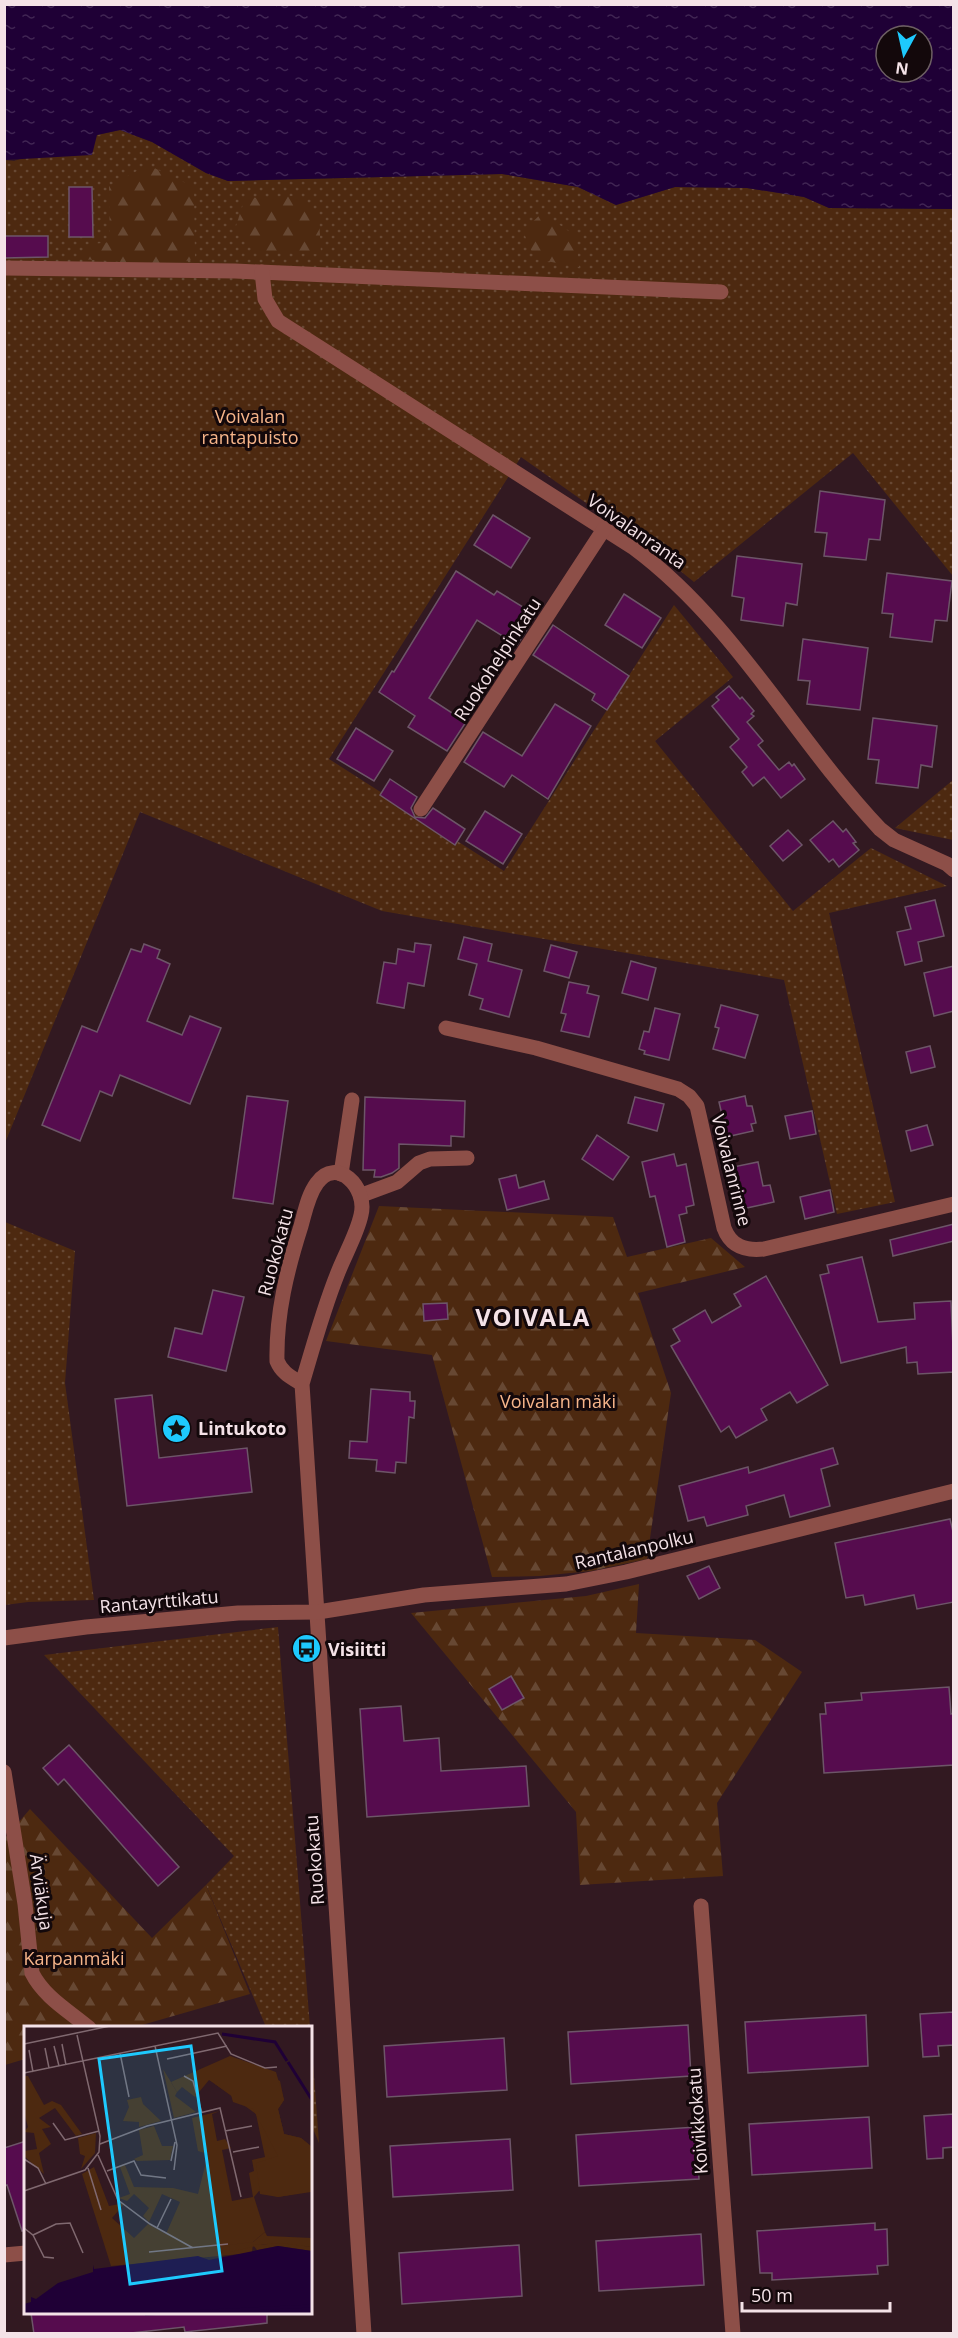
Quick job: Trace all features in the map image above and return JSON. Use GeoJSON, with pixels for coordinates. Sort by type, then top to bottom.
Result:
{"type":"FeatureCollection","features":[{"type":"Feature","properties":{"kind":"street"},"geometry":{"type":"LineString","coordinates":[[4,268],[262,272],[721,292]]}},
{"type":"Feature","properties":{"kind":"street","name":"Voivalanranta"},"geometry":{"type":"LineString","coordinates":[[262,272],[266,299],[278,321],[655,564],[688,593],[880,829],[894,840],[954,870]]}},
{"type":"Feature","properties":{"kind":"street","name":"Ruokohelpinkatu"},"geometry":{"type":"LineString","coordinates":[[421,809],[604,529]]}},
{"type":"Feature","properties":{"kind":"street","name":"Voivalanrinne"},"geometry":{"type":"LineString","coordinates":[[446,1028],[536,1048],[665,1084],[689,1096],[696,1106],[700,1119],[724,1228],[732,1242],[739,1247],[764,1249],[954,1204]]}},
{"type":"Feature","properties":{"kind":"street"},"geometry":{"type":"LineString","coordinates":[[352,1100],[340,1174],[350,1179],[362,1195],[397,1182],[419,1163],[430,1159],[467,1158]]}},
{"type":"Feature","properties":{"kind":"street","name":"Ruokokatu"},"geometry":{"type":"LineString","coordinates":[[302,1384],[287,1376],[277,1361],[282,1295],[306,1209],[317,1183],[332,1173],[340,1174]]}},
{"type":"Feature","properties":{"kind":"street","name":"Ruokokatu"},"geometry":{"type":"LineString","coordinates":[[362,1195],[361,1215],[328,1299],[302,1384],[364,2334]]}},
{"type":"Feature","properties":{"kind":"street","name":"Rantalanpolku"},"geometry":{"type":"LineString","coordinates":[[318,1612],[424,1595],[566,1584],[595,1579],[954,1491]]}},
{"type":"Feature","properties":{"kind":"street","name":"Rantayrttikatu"},"geometry":{"type":"LineString","coordinates":[[4,1638],[86,1627],[238,1613],[318,1612]]}},
{"type":"Feature","properties":{"kind":"street","name":"Ärviäkuja"},"geometry":{"type":"LineString","coordinates":[[4,1772],[25,1904],[32,1973],[37,1983],[48,1995],[87,2026]]}},
{"type":"Feature","properties":{"kind":"street","name":"Koivikkokatu"},"geometry":{"type":"LineString","coordinates":[[701,1906],[733,2334]]}},
{"type":"Feature","properties":{"kind":"street"},"geometry":{"type":"LineString","coordinates":[[4,2255],[24,2253]]}},
{"type":"Feature","properties":{"kind":"green space","name":"Voivalan rantapuisto"},"geometry":{"type":"Polygon","coordinates":[[[120,130],[152,142],[206,173],[228,181],[502,174],[578,187],[616,205],[675,187],[747,188],[804,197],[829,208],[953,209],[953,576],[853,453],[694,582],[521,457],[329,759],[504,871],[674,605],[733,677],[655,741],[793,911],[871,848],[947,886],[829,913],[895,1202],[837,1214],[784,980],[382,911],[140,812],[5,1143],[5,160],[14,161],[120,130]]]}},
{"type":"Feature","properties":{"kind":"green space"},"geometry":{"type":"Polygon","coordinates":[[[148,165],[194,187],[195,258],[173,266],[82,259],[84,245],[110,242],[109,186],[148,165]]]}},
{"type":"Feature","properties":{"kind":"green space"},"geometry":{"type":"Polygon","coordinates":[[[296,196],[319,218],[321,254],[255,252],[235,229],[245,198],[296,196]]]}},
{"type":"Feature","properties":{"kind":"green space"},"geometry":{"type":"Polygon","coordinates":[[[542,213],[576,236],[579,267],[535,259],[523,231],[542,213]]]}},
{"type":"Feature","properties":{"kind":"green space"},"geometry":{"type":"Polygon","coordinates":[[[953,780],[953,840],[895,828],[953,780]]]}},
{"type":"Feature","properties":{"kind":"green space","name":"Voivalan mäki"},"geometry":{"type":"Polygon","coordinates":[[[379,1206],[613,1217],[627,1257],[711,1238],[745,1267],[638,1293],[671,1393],[647,1559],[591,1571],[540,1576],[492,1577],[432,1355],[326,1341],[379,1206]]]}},
{"type":"Feature","properties":{"kind":"green space"},"geometry":{"type":"Polygon","coordinates":[[[5,1222],[75,1251],[65,1383],[94,1600],[5,1605],[5,1222]]]}},
{"type":"Feature","properties":{"kind":"green space"},"geometry":{"type":"Polygon","coordinates":[[[639,1584],[636,1633],[755,1640],[802,1672],[717,1803],[723,1876],[580,1885],[576,1812],[411,1613],[586,1596],[639,1584]]]}},
{"type":"Feature","properties":{"kind":"green space"},"geometry":{"type":"Polygon","coordinates":[[[278,1627],[310,2026],[266,2026],[206,1885],[234,1856],[44,1655],[278,1627]]]}},
{"type":"Feature","properties":{"kind":"green space","name":"Karpanmäki"},"geometry":{"type":"Polygon","coordinates":[[[30,1809],[152,1938],[206,1885],[250,1994],[138,2026],[24,2026],[24,2059],[5,2065],[5,1838],[30,1809]]]}},
{"type":"Feature","properties":{"kind":"green space"},"geometry":{"type":"Polygon","coordinates":[[[312,2049],[319,2143],[312,2126],[312,2049]]]}},
{"type":"Feature","properties":{"kind":"water"},"geometry":{"type":"Polygon","coordinates":[[[4,5],[953,5],[953,209],[829,208],[804,197],[747,188],[675,187],[616,205],[578,187],[502,174],[228,181],[206,173],[152,142],[120,130],[97,135],[92,155],[5,160],[4,5]]]}},
{"type":"Feature","properties":{"kind":"building"},"geometry":{"type":"Polygon","coordinates":[[[69,187],[92,187],[93,237],[69,237],[69,187]]]}},
{"type":"Feature","properties":{"kind":"building"},"geometry":{"type":"Polygon","coordinates":[[[4,236],[48,236],[48,257],[4,258],[4,236]]]}},
{"type":"Feature","properties":{"kind":"building"},"geometry":{"type":"Polygon","coordinates":[[[820,491],[885,500],[880,540],[869,539],[866,560],[824,556],[827,533],[815,532],[820,491]]]}},
{"type":"Feature","properties":{"kind":"building"},"geometry":{"type":"Polygon","coordinates":[[[493,515],[530,538],[511,568],[474,545],[493,515]]]}},
{"type":"Feature","properties":{"kind":"building"},"geometry":{"type":"Polygon","coordinates":[[[737,556],[802,564],[797,605],[786,603],[783,626],[741,620],[744,598],[732,596],[737,556]]]}},
{"type":"Feature","properties":{"kind":"building"},"geometry":{"type":"Polygon","coordinates":[[[456,571],[494,595],[497,591],[536,615],[517,645],[477,620],[429,698],[466,722],[447,751],[408,727],[415,716],[379,692],[392,671],[394,672],[456,571]]]}},
{"type":"Feature","properties":{"kind":"building"},"geometry":{"type":"Polygon","coordinates":[[[887,573],[952,581],[947,621],[935,620],[932,642],[890,637],[893,614],[882,613],[887,573]]]}},
{"type":"Feature","properties":{"kind":"building"},"geometry":{"type":"Polygon","coordinates":[[[624,594],[661,618],[642,648],[605,625],[624,594]]]}},
{"type":"Feature","properties":{"kind":"building"},"geometry":{"type":"Polygon","coordinates":[[[553,625],[629,676],[607,710],[592,700],[595,694],[533,655],[553,625]]]}},
{"type":"Feature","properties":{"kind":"building"},"geometry":{"type":"Polygon","coordinates":[[[803,639],[868,648],[860,710],[807,704],[810,681],[798,680],[803,639]]]}},
{"type":"Feature","properties":{"kind":"building"},"geometry":{"type":"Polygon","coordinates":[[[729,686],[754,711],[751,714],[754,716],[747,722],[763,741],[758,745],[779,770],[789,762],[792,766],[794,764],[805,779],[781,798],[764,777],[753,786],[742,772],[747,767],[730,747],[739,739],[712,706],[719,700],[716,697],[729,686]]]}},
{"type":"Feature","properties":{"kind":"building"},"geometry":{"type":"Polygon","coordinates":[[[555,704],[591,726],[548,799],[512,775],[504,787],[464,762],[483,732],[522,756],[555,704]]]}},
{"type":"Feature","properties":{"kind":"building"},"geometry":{"type":"Polygon","coordinates":[[[873,718],[937,726],[932,767],[921,765],[918,788],[876,783],[879,760],[868,759],[873,718]]]}},
{"type":"Feature","properties":{"kind":"building"},"geometry":{"type":"Polygon","coordinates":[[[356,728],[393,751],[374,781],[337,759],[356,728]]]}},
{"type":"Feature","properties":{"kind":"building"},"geometry":{"type":"Polygon","coordinates":[[[390,779],[417,797],[411,808],[415,817],[425,818],[433,808],[465,829],[455,845],[380,795],[390,779]]]}},
{"type":"Feature","properties":{"kind":"building"},"geometry":{"type":"Polygon","coordinates":[[[485,811],[522,834],[503,864],[466,841],[485,811]]]}},
{"type":"Feature","properties":{"kind":"building"},"geometry":{"type":"Polygon","coordinates":[[[833,821],[843,832],[846,829],[859,850],[839,867],[833,859],[829,862],[810,840],[833,821]]]}},
{"type":"Feature","properties":{"kind":"building"},"geometry":{"type":"Polygon","coordinates":[[[788,830],[802,845],[783,861],[770,846],[788,830]]]}},
{"type":"Feature","properties":{"kind":"building"},"geometry":{"type":"Polygon","coordinates":[[[935,900],[944,936],[918,942],[922,961],[905,965],[897,932],[911,929],[905,907],[935,900]]]}},
{"type":"Feature","properties":{"kind":"building"},"geometry":{"type":"Polygon","coordinates":[[[464,937],[492,944],[488,961],[522,970],[509,1017],[480,1009],[483,999],[469,995],[477,964],[458,959],[464,937]]]}},
{"type":"Feature","properties":{"kind":"building"},"geometry":{"type":"Polygon","coordinates":[[[415,943],[431,945],[424,986],[408,983],[404,1008],[377,1003],[384,962],[396,964],[398,949],[414,952],[415,943]]]}},
{"type":"Feature","properties":{"kind":"building"},"geometry":{"type":"Polygon","coordinates":[[[144,944],[160,950],[157,958],[170,964],[147,1021],[182,1035],[190,1016],[221,1028],[190,1104],[120,1075],[112,1096],[100,1091],[80,1141],[42,1125],[82,1026],[97,1032],[131,949],[141,952],[144,944]]]}},
{"type":"Feature","properties":{"kind":"building"},"geometry":{"type":"Polygon","coordinates":[[[551,945],[577,952],[569,978],[544,971],[551,945]]]}},
{"type":"Feature","properties":{"kind":"building"},"geometry":{"type":"Polygon","coordinates":[[[631,961],[656,968],[648,1000],[622,993],[631,961]]]}},
{"type":"Feature","properties":{"kind":"building"},"geometry":{"type":"Polygon","coordinates":[[[954,966],[954,1011],[934,1016],[924,973],[954,966]]]}},
{"type":"Feature","properties":{"kind":"building"},"geometry":{"type":"Polygon","coordinates":[[[569,982],[589,986],[587,993],[599,996],[589,1037],[561,1031],[566,1014],[561,1013],[569,982]]]}},
{"type":"Feature","properties":{"kind":"building"},"geometry":{"type":"Polygon","coordinates":[[[721,1005],[758,1015],[745,1058],[713,1049],[719,1028],[715,1027],[721,1005]]]}},
{"type":"Feature","properties":{"kind":"building"},"geometry":{"type":"Polygon","coordinates":[[[655,1008],[680,1014],[669,1060],[644,1054],[645,1051],[639,1049],[644,1031],[649,1032],[655,1008]]]}},
{"type":"Feature","properties":{"kind":"building"},"geometry":{"type":"Polygon","coordinates":[[[930,1046],[935,1067],[911,1073],[906,1052],[930,1046]]]}},
{"type":"Feature","properties":{"kind":"building"},"geometry":{"type":"Polygon","coordinates":[[[247,1096],[288,1101],[273,1204],[233,1198],[247,1096]]]}},
{"type":"Feature","properties":{"kind":"building"},"geometry":{"type":"Polygon","coordinates":[[[745,1096],[747,1106],[752,1106],[756,1123],[751,1124],[753,1131],[726,1137],[726,1133],[722,1134],[719,1119],[723,1119],[719,1102],[745,1096]]]}},
{"type":"Feature","properties":{"kind":"building"},"geometry":{"type":"Polygon","coordinates":[[[365,1097],[465,1101],[464,1137],[451,1136],[451,1146],[399,1144],[399,1168],[381,1177],[374,1177],[375,1170],[363,1170],[365,1097]]]}},
{"type":"Feature","properties":{"kind":"building"},"geometry":{"type":"Polygon","coordinates":[[[635,1097],[664,1104],[657,1131],[628,1123],[635,1097]]]}},
{"type":"Feature","properties":{"kind":"building"},"geometry":{"type":"Polygon","coordinates":[[[812,1111],[816,1134],[790,1139],[785,1116],[812,1111]]]}},
{"type":"Feature","properties":{"kind":"building"},"geometry":{"type":"Polygon","coordinates":[[[927,1125],[933,1145],[911,1151],[906,1131],[927,1125]]]}},
{"type":"Feature","properties":{"kind":"building"},"geometry":{"type":"Polygon","coordinates":[[[597,1135],[629,1157],[613,1180],[582,1159],[597,1135]]]}},
{"type":"Feature","properties":{"kind":"building"},"geometry":{"type":"Polygon","coordinates":[[[674,1154],[677,1166],[686,1164],[694,1205],[686,1207],[687,1213],[679,1215],[685,1242],[667,1247],[655,1196],[650,1197],[642,1162],[674,1154]]]}},
{"type":"Feature","properties":{"kind":"building"},"geometry":{"type":"Polygon","coordinates":[[[758,1162],[763,1186],[770,1185],[774,1202],[742,1209],[733,1167],[758,1162]]]}},
{"type":"Feature","properties":{"kind":"building"},"geometry":{"type":"Polygon","coordinates":[[[516,1175],[519,1188],[544,1181],[549,1199],[507,1210],[499,1179],[516,1175]]]}},
{"type":"Feature","properties":{"kind":"building"},"geometry":{"type":"Polygon","coordinates":[[[830,1190],[834,1212],[805,1219],[800,1197],[830,1190]]]}},
{"type":"Feature","properties":{"kind":"building"},"geometry":{"type":"Polygon","coordinates":[[[954,1224],[954,1241],[893,1256],[890,1240],[954,1224]]]}},
{"type":"Feature","properties":{"kind":"building"},"geometry":{"type":"Polygon","coordinates":[[[862,1257],[878,1322],[915,1319],[914,1303],[951,1301],[954,1372],[918,1374],[917,1362],[907,1363],[906,1347],[841,1363],[820,1275],[829,1273],[827,1265],[862,1257]]]}},
{"type":"Feature","properties":{"kind":"building"},"geometry":{"type":"Polygon","coordinates":[[[766,1276],[828,1385],[797,1403],[790,1392],[761,1409],[767,1420],[736,1438],[729,1426],[721,1432],[671,1346],[680,1341],[673,1329],[705,1310],[712,1323],[741,1306],[734,1294],[766,1276]]]}},
{"type":"Feature","properties":{"kind":"building"},"geometry":{"type":"Polygon","coordinates":[[[213,1290],[244,1297],[226,1371],[168,1357],[175,1328],[202,1334],[213,1290]]]}},
{"type":"Feature","properties":{"kind":"building"},"geometry":{"type":"Polygon","coordinates":[[[447,1303],[448,1319],[424,1321],[423,1304],[447,1303]]]}},
{"type":"Feature","properties":{"kind":"building"},"geometry":{"type":"Polygon","coordinates":[[[371,1389],[410,1392],[410,1401],[415,1401],[414,1418],[409,1417],[406,1463],[396,1462],[395,1473],[376,1471],[377,1460],[349,1458],[350,1441],[367,1442],[371,1389]]]}},
{"type":"Feature","properties":{"kind":"building"},"geometry":{"type":"Polygon","coordinates":[[[152,1395],[159,1458],[247,1448],[252,1492],[127,1506],[115,1399],[152,1395]]]}},
{"type":"Feature","properties":{"kind":"building"},"geometry":{"type":"Polygon","coordinates":[[[833,1448],[838,1464],[821,1469],[830,1506],[790,1517],[784,1495],[746,1506],[748,1515],[707,1526],[704,1517],[688,1521],[679,1486],[748,1467],[749,1473],[833,1448]]]}},
{"type":"Feature","properties":{"kind":"building"},"geometry":{"type":"Polygon","coordinates":[[[950,1519],[954,1536],[954,1602],[917,1609],[914,1595],[865,1605],[863,1595],[846,1598],[835,1543],[950,1519]]]}},
{"type":"Feature","properties":{"kind":"building"},"geometry":{"type":"Polygon","coordinates":[[[709,1566],[720,1588],[699,1599],[687,1576],[709,1566]]]}},
{"type":"Feature","properties":{"kind":"building"},"geometry":{"type":"Polygon","coordinates":[[[511,1676],[524,1698],[502,1710],[489,1689],[511,1676]]]}},
{"type":"Feature","properties":{"kind":"building"},"geometry":{"type":"Polygon","coordinates":[[[949,1687],[951,1714],[954,1713],[954,1765],[824,1773],[820,1714],[826,1714],[825,1703],[862,1700],[861,1693],[949,1687]]]}},
{"type":"Feature","properties":{"kind":"building"},"geometry":{"type":"Polygon","coordinates":[[[401,1706],[404,1741],[439,1738],[441,1771],[526,1766],[529,1806],[367,1817],[360,1709],[401,1706]]]}},
{"type":"Feature","properties":{"kind":"building"},"geometry":{"type":"Polygon","coordinates":[[[69,1745],[179,1867],[158,1886],[64,1779],[58,1785],[43,1768],[69,1745]]]}},
{"type":"Feature","properties":{"kind":"building"},"geometry":{"type":"Polygon","coordinates":[[[954,2012],[954,2045],[938,2046],[939,2056],[923,2057],[920,2014],[954,2012]]]}},
{"type":"Feature","properties":{"kind":"building"},"geometry":{"type":"Polygon","coordinates":[[[866,2015],[868,2066],[748,2073],[745,2022],[866,2015]]]}},
{"type":"Feature","properties":{"kind":"building"},"geometry":{"type":"Polygon","coordinates":[[[688,2025],[691,2076],[571,2084],[568,2032],[688,2025]]]}},
{"type":"Feature","properties":{"kind":"building"},"geometry":{"type":"Polygon","coordinates":[[[504,2038],[507,2090],[387,2097],[384,2046],[504,2038]]]}},
{"type":"Feature","properties":{"kind":"building"},"geometry":{"type":"Polygon","coordinates":[[[954,2114],[954,2147],[943,2148],[943,2158],[927,2159],[924,2116],[954,2114]]]}},
{"type":"Feature","properties":{"kind":"building"},"geometry":{"type":"Polygon","coordinates":[[[869,2117],[872,2168],[752,2175],[749,2124],[869,2117]]]}},
{"type":"Feature","properties":{"kind":"building"},"geometry":{"type":"Polygon","coordinates":[[[696,2127],[699,2179],[579,2186],[576,2135],[696,2127]]]}},
{"type":"Feature","properties":{"kind":"building"},"geometry":{"type":"Polygon","coordinates":[[[510,2139],[513,2190],[393,2197],[390,2146],[510,2139]]]}},
{"type":"Feature","properties":{"kind":"building"},"geometry":{"type":"Polygon","coordinates":[[[24,2142],[24,2230],[22,2231],[7,2185],[4,2186],[4,2148],[24,2142]]]}},
{"type":"Feature","properties":{"kind":"building"},"geometry":{"type":"Polygon","coordinates":[[[875,2223],[875,2230],[887,2229],[888,2265],[877,2266],[878,2274],[772,2280],[772,2273],[760,2273],[757,2231],[875,2223]]]}},
{"type":"Feature","properties":{"kind":"building"},"geometry":{"type":"Polygon","coordinates":[[[701,2234],[704,2285],[599,2291],[596,2241],[701,2234]]]}},
{"type":"Feature","properties":{"kind":"building"},"geometry":{"type":"Polygon","coordinates":[[[519,2245],[522,2296],[402,2304],[399,2253],[519,2245]]]}},
{"type":"Feature","properties":{"kind":"building"},"geometry":{"type":"Polygon","coordinates":[[[31,2314],[267,2314],[267,2323],[185,2332],[184,2327],[122,2334],[34,2334],[31,2314]]]}},
{"type":"Feature","properties":{"kind":"place","name":"Lintukoto"},"geometry":{"type":"Point","coordinates":[177,1428]}},
{"type":"Feature","properties":{"kind":"place","name":"Visiitti"},"geometry":{"type":"Point","coordinates":[307,1649]}},
{"type":"Feature","properties":{"kind":"district","name":"VOIVALA"},"geometry":{"type":"Point","coordinates":[533,1316]}}]}
